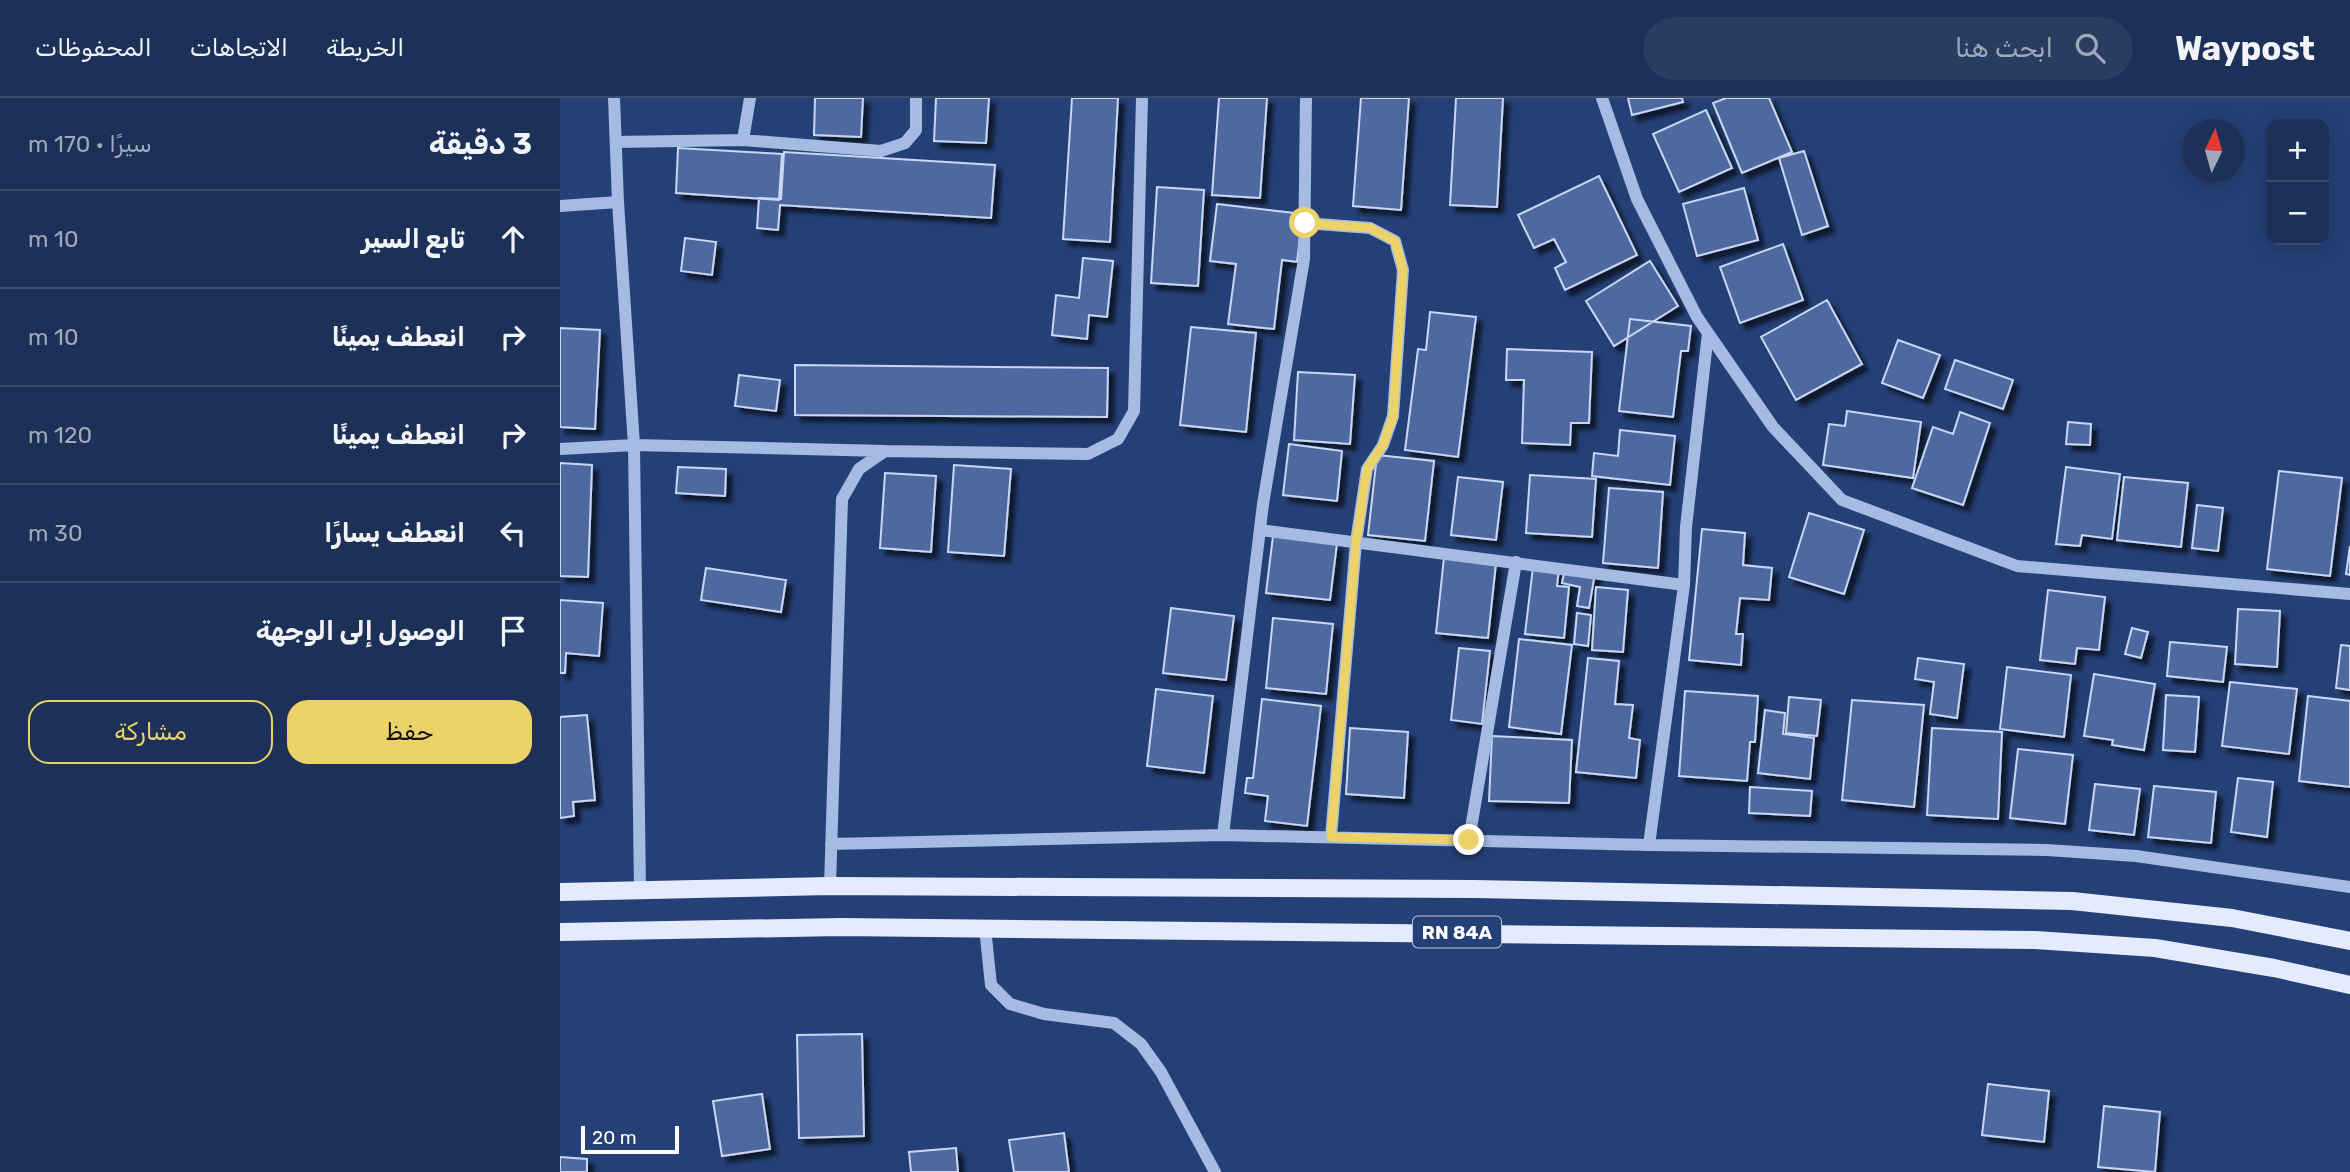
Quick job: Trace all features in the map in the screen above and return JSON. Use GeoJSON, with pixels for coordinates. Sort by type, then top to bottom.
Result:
{"type":"FeatureCollection","features":[{"type":"Feature","properties":{"kind":"main road","name":"RN 84A"},"geometry":{"type":"LineString","coordinates":[[560,892],[830,886],[1474,888],[2072,901],[2232,918],[2350,941]]}},
{"type":"Feature","properties":{"kind":"main road","name":"RN 84A"},"geometry":{"type":"LineString","coordinates":[[560,932],[841,927],[2035,940],[2155,948],[2274,968],[2350,985]]}},
{"type":"Feature","properties":{"kind":"street"},"geometry":{"type":"LineString","coordinates":[[614,98],[634,445],[640,890]]}},
{"type":"Feature","properties":{"kind":"street"},"geometry":{"type":"LineString","coordinates":[[743,140],[750,98]]}},
{"type":"Feature","properties":{"kind":"street"},"geometry":{"type":"LineString","coordinates":[[616,142],[743,140],[881,151],[905,143],[916,130],[916,98]]}},
{"type":"Feature","properties":{"kind":"street"},"geometry":{"type":"LineString","coordinates":[[560,449],[634,445],[1088,454],[1118,439],[1134,411],[1142,98]]}},
{"type":"Feature","properties":{"kind":"street"},"geometry":{"type":"LineString","coordinates":[[1223,835],[1260,530],[1304,259],[1306,98]]}},
{"type":"Feature","properties":{"kind":"street"},"geometry":{"type":"LineString","coordinates":[[1602,98],[1637,199],[1697,317],[1773,427],[1842,500],[2017,566],[2350,594]]}},
{"type":"Feature","properties":{"kind":"street"},"geometry":{"type":"LineString","coordinates":[[560,206],[618,202]]}},
{"type":"Feature","properties":{"kind":"street"},"geometry":{"type":"LineString","coordinates":[[1305,223],[1370,228],[1395,241],[1403,270],[1393,416],[1383,445],[1367,469],[1356,542],[1331,837]]}},
{"type":"Feature","properties":{"kind":"street"},"geometry":{"type":"LineString","coordinates":[[1649,845],[1684,585],[1686,527],[1708,333]]}},
{"type":"Feature","properties":{"kind":"street"},"geometry":{"type":"LineString","coordinates":[[830,886],[842,499],[859,469],[885,451]]}},
{"type":"Feature","properties":{"kind":"street"},"geometry":{"type":"LineString","coordinates":[[1260,530],[1684,585]]}},
{"type":"Feature","properties":{"kind":"street"},"geometry":{"type":"LineString","coordinates":[[1469,840],[1516,562]]}},
{"type":"Feature","properties":{"kind":"street"},"geometry":{"type":"LineString","coordinates":[[831,844],[1223,835],[2059,851],[2136,856],[2350,887]]}},
{"type":"Feature","properties":{"kind":"street"},"geometry":{"type":"LineString","coordinates":[[985,928],[991,985],[1010,1004],[1044,1014],[1114,1023],[1141,1044],[1161,1072],[1215,1172]]}},
{"type":"Feature","properties":{"kind":"building"},"geometry":{"type":"Polygon","coordinates":[[[815,98],[863,98],[861,137],[814,135],[815,98]]]}},
{"type":"Feature","properties":{"kind":"building"},"geometry":{"type":"Polygon","coordinates":[[[936,98],[989,98],[986,143],[934,141],[936,98]]]}},
{"type":"Feature","properties":{"kind":"building"},"geometry":{"type":"Polygon","coordinates":[[[1072,98],[1118,98],[1110,242],[1063,239],[1072,98]]]}},
{"type":"Feature","properties":{"kind":"building"},"geometry":{"type":"Polygon","coordinates":[[[1219,98],[1267,98],[1260,198],[1212,195],[1219,98]]]}},
{"type":"Feature","properties":{"kind":"building"},"geometry":{"type":"Polygon","coordinates":[[[1361,98],[1409,98],[1401,210],[1353,206],[1361,98]]]}},
{"type":"Feature","properties":{"kind":"building"},"geometry":{"type":"Polygon","coordinates":[[[1456,98],[1503,98],[1497,207],[1450,205],[1456,98]]]}},
{"type":"Feature","properties":{"kind":"building"},"geometry":{"type":"Polygon","coordinates":[[[1628,98],[1682,98],[1683,102],[1632,115],[1628,98]]]}},
{"type":"Feature","properties":{"kind":"building"},"geometry":{"type":"Polygon","coordinates":[[[1726,98],[1769,98],[1792,152],[1742,173],[1713,103],[1726,98]]]}},
{"type":"Feature","properties":{"kind":"building"},"geometry":{"type":"Polygon","coordinates":[[[1706,110],[1732,168],[1679,192],[1653,134],[1706,110]]]}},
{"type":"Feature","properties":{"kind":"building"},"geometry":{"type":"Polygon","coordinates":[[[678,148],[782,154],[779,200],[676,193],[678,148]]]}},
{"type":"Feature","properties":{"kind":"building"},"geometry":{"type":"Polygon","coordinates":[[[1804,151],[1828,226],[1802,235],[1779,158],[1804,151]]]}},
{"type":"Feature","properties":{"kind":"building"},"geometry":{"type":"Polygon","coordinates":[[[784,152],[995,165],[991,218],[780,205],[778,230],[757,228],[759,198],[781,199],[784,152]]]}},
{"type":"Feature","properties":{"kind":"building"},"geometry":{"type":"Polygon","coordinates":[[[1599,176],[1637,255],[1565,290],[1555,268],[1566,262],[1554,239],[1534,248],[1518,215],[1599,176]]]}},
{"type":"Feature","properties":{"kind":"building"},"geometry":{"type":"Polygon","coordinates":[[[1157,187],[1204,190],[1198,286],[1151,283],[1157,187]]]}},
{"type":"Feature","properties":{"kind":"building"},"geometry":{"type":"Polygon","coordinates":[[[1744,188],[1758,240],[1697,256],[1683,204],[1744,188]]]}},
{"type":"Feature","properties":{"kind":"building"},"geometry":{"type":"Polygon","coordinates":[[[1217,204],[1303,214],[1297,262],[1282,260],[1274,329],[1228,324],[1236,264],[1210,261],[1217,204]]]}},
{"type":"Feature","properties":{"kind":"building"},"geometry":{"type":"Polygon","coordinates":[[[685,238],[716,242],[712,275],[681,271],[685,238]]]}},
{"type":"Feature","properties":{"kind":"building"},"geometry":{"type":"Polygon","coordinates":[[[1783,244],[1803,300],[1740,323],[1720,267],[1783,244]]]}},
{"type":"Feature","properties":{"kind":"building"},"geometry":{"type":"Polygon","coordinates":[[[1083,258],[1113,261],[1107,317],[1089,315],[1087,339],[1052,335],[1056,295],[1079,298],[1083,258]]]}},
{"type":"Feature","properties":{"kind":"building"},"geometry":{"type":"Polygon","coordinates":[[[1650,261],[1678,306],[1614,346],[1586,301],[1650,261]]]}},
{"type":"Feature","properties":{"kind":"building"},"geometry":{"type":"Polygon","coordinates":[[[1827,300],[1862,364],[1796,400],[1761,337],[1827,300]]]}},
{"type":"Feature","properties":{"kind":"building"},"geometry":{"type":"Polygon","coordinates":[[[1430,312],[1476,317],[1458,457],[1405,450],[1418,349],[1426,350],[1430,312]]]}},
{"type":"Feature","properties":{"kind":"building"},"geometry":{"type":"Polygon","coordinates":[[[1630,319],[1691,326],[1688,351],[1681,351],[1673,417],[1619,411],[1630,319]]]}},
{"type":"Feature","properties":{"kind":"building"},"geometry":{"type":"Polygon","coordinates":[[[1191,327],[1256,333],[1246,432],[1180,425],[1191,327]]]}},
{"type":"Feature","properties":{"kind":"building"},"geometry":{"type":"Polygon","coordinates":[[[560,328],[600,330],[595,429],[560,427],[560,328]]]}},
{"type":"Feature","properties":{"kind":"building"},"geometry":{"type":"Polygon","coordinates":[[[1898,340],[1940,355],[1923,398],[1882,383],[1898,340]]]}},
{"type":"Feature","properties":{"kind":"building"},"geometry":{"type":"Polygon","coordinates":[[[1507,349],[1592,352],[1589,423],[1571,423],[1570,445],[1522,443],[1524,380],[1506,380],[1507,349]]]}},
{"type":"Feature","properties":{"kind":"building"},"geometry":{"type":"Polygon","coordinates":[[[1955,360],[2013,380],[2003,409],[1945,389],[1955,360]]]}},
{"type":"Feature","properties":{"kind":"building"},"geometry":{"type":"Polygon","coordinates":[[[795,365],[1108,368],[1107,417],[795,415],[795,365]]]}},
{"type":"Feature","properties":{"kind":"building"},"geometry":{"type":"Polygon","coordinates":[[[1298,372],[1355,375],[1350,444],[1294,440],[1298,372]]]}},
{"type":"Feature","properties":{"kind":"building"},"geometry":{"type":"Polygon","coordinates":[[[739,375],[780,380],[776,411],[735,406],[739,375]]]}},
{"type":"Feature","properties":{"kind":"building"},"geometry":{"type":"Polygon","coordinates":[[[1847,411],[1921,422],[1913,478],[1823,465],[1829,424],[1845,426],[1847,411]]]}},
{"type":"Feature","properties":{"kind":"building"},"geometry":{"type":"Polygon","coordinates":[[[1960,412],[1990,423],[1963,505],[1912,488],[1933,427],[1953,434],[1960,412]]]}},
{"type":"Feature","properties":{"kind":"building"},"geometry":{"type":"Polygon","coordinates":[[[2068,422],[2091,424],[2090,445],[2066,444],[2068,422]]]}},
{"type":"Feature","properties":{"kind":"building"},"geometry":{"type":"Polygon","coordinates":[[[1620,430],[1675,436],[1670,485],[1592,476],[1594,453],[1618,456],[1620,430]]]}},
{"type":"Feature","properties":{"kind":"building"},"geometry":{"type":"Polygon","coordinates":[[[1289,444],[1342,451],[1337,501],[1283,495],[1289,444]]]}},
{"type":"Feature","properties":{"kind":"building"},"geometry":{"type":"Polygon","coordinates":[[[1377,455],[1434,461],[1425,541],[1368,535],[1377,455]]]}},
{"type":"Feature","properties":{"kind":"building"},"geometry":{"type":"Polygon","coordinates":[[[560,463],[592,465],[588,577],[560,576],[560,463]]]}},
{"type":"Feature","properties":{"kind":"building"},"geometry":{"type":"Polygon","coordinates":[[[954,465],[1011,469],[1004,556],[948,552],[954,465]]]}},
{"type":"Feature","properties":{"kind":"building"},"geometry":{"type":"Polygon","coordinates":[[[678,467],[726,469],[725,496],[676,493],[678,467]]]}},
{"type":"Feature","properties":{"kind":"building"},"geometry":{"type":"Polygon","coordinates":[[[2066,467],[2120,474],[2112,539],[2082,535],[2080,546],[2056,544],[2066,467]]]}},
{"type":"Feature","properties":{"kind":"building"},"geometry":{"type":"Polygon","coordinates":[[[2279,471],[2342,478],[2330,576],[2267,569],[2279,471]]]}},
{"type":"Feature","properties":{"kind":"building"},"geometry":{"type":"Polygon","coordinates":[[[885,473],[936,476],[931,552],[880,548],[885,473]]]}},
{"type":"Feature","properties":{"kind":"building"},"geometry":{"type":"Polygon","coordinates":[[[1530,475],[1596,479],[1592,537],[1526,533],[1530,475]]]}},
{"type":"Feature","properties":{"kind":"building"},"geometry":{"type":"Polygon","coordinates":[[[1458,477],[1503,482],[1496,540],[1451,535],[1458,477]]]}},
{"type":"Feature","properties":{"kind":"building"},"geometry":{"type":"Polygon","coordinates":[[[2124,477],[2188,483],[2181,547],[2117,540],[2124,477]]]}},
{"type":"Feature","properties":{"kind":"building"},"geometry":{"type":"Polygon","coordinates":[[[1609,488],[1663,492],[1658,568],[1603,563],[1609,488]]]}},
{"type":"Feature","properties":{"kind":"building"},"geometry":{"type":"Polygon","coordinates":[[[2197,505],[2223,508],[2218,551],[2192,548],[2197,505]]]}},
{"type":"Feature","properties":{"kind":"building"},"geometry":{"type":"Polygon","coordinates":[[[1809,513],[1864,530],[1844,594],[1789,577],[1809,513]]]}},
{"type":"Feature","properties":{"kind":"building"},"geometry":{"type":"Polygon","coordinates":[[[1702,529],[1745,533],[1743,565],[1772,568],[1769,600],[1740,598],[1736,634],[1743,634],[1741,665],[1689,660],[1702,529]]]}},
{"type":"Feature","properties":{"kind":"building"},"geometry":{"type":"Polygon","coordinates":[[[1273,536],[1337,543],[1330,600],[1266,593],[1273,536]]]}},
{"type":"Feature","properties":{"kind":"building"},"geometry":{"type":"Polygon","coordinates":[[[2350,546],[2350,575],[2346,574],[2350,546]]]}},
{"type":"Feature","properties":{"kind":"building"},"geometry":{"type":"Polygon","coordinates":[[[1444,557],[1496,563],[1488,638],[1436,633],[1444,557]]]}},
{"type":"Feature","properties":{"kind":"building"},"geometry":{"type":"Polygon","coordinates":[[[1533,567],[1559,569],[1557,586],[1569,587],[1564,638],[1525,634],[1533,567]]]}},
{"type":"Feature","properties":{"kind":"building"},"geometry":{"type":"Polygon","coordinates":[[[706,568],[786,580],[781,612],[701,600],[706,568]]]}},
{"type":"Feature","properties":{"kind":"building"},"geometry":{"type":"Polygon","coordinates":[[[1565,568],[1595,573],[1589,608],[1577,606],[1580,587],[1562,583],[1565,568]]]}},
{"type":"Feature","properties":{"kind":"building"},"geometry":{"type":"Polygon","coordinates":[[[1596,587],[1628,590],[1623,652],[1592,650],[1596,587]]]}},
{"type":"Feature","properties":{"kind":"building"},"geometry":{"type":"Polygon","coordinates":[[[2048,590],[2105,597],[2099,650],[2077,648],[2075,664],[2040,660],[2048,590]]]}},
{"type":"Feature","properties":{"kind":"building"},"geometry":{"type":"Polygon","coordinates":[[[560,600],[603,603],[599,656],[566,653],[565,673],[560,673],[560,600]]]}},
{"type":"Feature","properties":{"kind":"building"},"geometry":{"type":"Polygon","coordinates":[[[1171,608],[1234,616],[1226,680],[1163,673],[1171,608]]]}},
{"type":"Feature","properties":{"kind":"building"},"geometry":{"type":"Polygon","coordinates":[[[2238,609],[2280,611],[2277,667],[2235,664],[2238,609]]]}},
{"type":"Feature","properties":{"kind":"building"},"geometry":{"type":"Polygon","coordinates":[[[1577,613],[1591,615],[1588,646],[1574,644],[1577,613]]]}},
{"type":"Feature","properties":{"kind":"building"},"geometry":{"type":"Polygon","coordinates":[[[1273,618],[1333,624],[1326,694],[1266,688],[1273,618]]]}},
{"type":"Feature","properties":{"kind":"building"},"geometry":{"type":"Polygon","coordinates":[[[2132,628],[2148,632],[2141,658],[2125,654],[2132,628]]]}},
{"type":"Feature","properties":{"kind":"building"},"geometry":{"type":"Polygon","coordinates":[[[1519,639],[1572,645],[1561,734],[1509,727],[1519,639]]]}},
{"type":"Feature","properties":{"kind":"building"},"geometry":{"type":"Polygon","coordinates":[[[2170,642],[2227,647],[2223,682],[2167,676],[2170,642]]]}},
{"type":"Feature","properties":{"kind":"building"},"geometry":{"type":"Polygon","coordinates":[[[2341,645],[2350,646],[2350,690],[2336,688],[2341,645]]]}},
{"type":"Feature","properties":{"kind":"building"},"geometry":{"type":"Polygon","coordinates":[[[1459,648],[1490,651],[1482,724],[1451,720],[1459,648]]]}},
{"type":"Feature","properties":{"kind":"building"},"geometry":{"type":"Polygon","coordinates":[[[1588,658],[1619,661],[1615,704],[1633,705],[1629,738],[1640,740],[1636,778],[1576,772],[1588,658]]]}},
{"type":"Feature","properties":{"kind":"building"},"geometry":{"type":"Polygon","coordinates":[[[1918,658],[1964,664],[1957,718],[1930,714],[1934,682],[1915,679],[1918,658]]]}},
{"type":"Feature","properties":{"kind":"building"},"geometry":{"type":"Polygon","coordinates":[[[2007,667],[2071,675],[2064,737],[2000,729],[2007,667]]]}},
{"type":"Feature","properties":{"kind":"building"},"geometry":{"type":"Polygon","coordinates":[[[2094,674],[2155,684],[2144,750],[2112,745],[2113,740],[2084,736],[2094,674]]]}},
{"type":"Feature","properties":{"kind":"building"},"geometry":{"type":"Polygon","coordinates":[[[2230,682],[2297,689],[2289,754],[2222,746],[2230,682]]]}},
{"type":"Feature","properties":{"kind":"building"},"geometry":{"type":"Polygon","coordinates":[[[1156,689],[1213,696],[1204,773],[1147,766],[1156,689]]]}},
{"type":"Feature","properties":{"kind":"building"},"geometry":{"type":"Polygon","coordinates":[[[1685,691],[1758,696],[1755,742],[1750,742],[1747,781],[1679,776],[1685,691]]]}},
{"type":"Feature","properties":{"kind":"building"},"geometry":{"type":"Polygon","coordinates":[[[2166,695],[2199,697],[2195,752],[2163,750],[2166,695]]]}},
{"type":"Feature","properties":{"kind":"building"},"geometry":{"type":"Polygon","coordinates":[[[2308,696],[2350,701],[2350,787],[2299,781],[2308,696]]]}},
{"type":"Feature","properties":{"kind":"building"},"geometry":{"type":"Polygon","coordinates":[[[1789,697],[1821,700],[1817,736],[1786,733],[1789,697]]]}},
{"type":"Feature","properties":{"kind":"building"},"geometry":{"type":"Polygon","coordinates":[[[1262,699],[1321,706],[1307,826],[1265,821],[1268,796],[1245,793],[1247,778],[1253,778],[1262,699]]]}},
{"type":"Feature","properties":{"kind":"building"},"geometry":{"type":"Polygon","coordinates":[[[1852,700],[1924,705],[1914,807],[1842,800],[1852,700]]]}},
{"type":"Feature","properties":{"kind":"building"},"geometry":{"type":"Polygon","coordinates":[[[1765,710],[1785,713],[1783,734],[1814,738],[1810,779],[1758,773],[1765,710]]]}},
{"type":"Feature","properties":{"kind":"building"},"geometry":{"type":"Polygon","coordinates":[[[587,715],[595,800],[573,802],[574,816],[560,818],[560,717],[587,715]]]}},
{"type":"Feature","properties":{"kind":"building"},"geometry":{"type":"Polygon","coordinates":[[[1350,728],[1408,732],[1404,798],[1346,794],[1350,728]]]}},
{"type":"Feature","properties":{"kind":"building"},"geometry":{"type":"Polygon","coordinates":[[[1932,728],[2002,732],[1998,819],[1927,815],[1932,728]]]}},
{"type":"Feature","properties":{"kind":"building"},"geometry":{"type":"Polygon","coordinates":[[[1492,736],[1572,740],[1569,803],[1489,801],[1492,736]]]}},
{"type":"Feature","properties":{"kind":"building"},"geometry":{"type":"Polygon","coordinates":[[[2018,749],[2073,755],[2065,824],[2010,818],[2018,749]]]}},
{"type":"Feature","properties":{"kind":"building"},"geometry":{"type":"Polygon","coordinates":[[[2238,778],[2273,782],[2267,837],[2231,832],[2238,778]]]}},
{"type":"Feature","properties":{"kind":"building"},"geometry":{"type":"Polygon","coordinates":[[[2095,784],[2140,789],[2134,835],[2089,830],[2095,784]]]}},
{"type":"Feature","properties":{"kind":"building"},"geometry":{"type":"Polygon","coordinates":[[[2154,786],[2216,792],[2211,843],[2148,837],[2154,786]]]}},
{"type":"Feature","properties":{"kind":"building"},"geometry":{"type":"Polygon","coordinates":[[[1750,787],[1812,791],[1810,816],[1749,813],[1750,787]]]}},
{"type":"Feature","properties":{"kind":"building"},"geometry":{"type":"Polygon","coordinates":[[[862,1034],[864,1136],[799,1138],[797,1035],[862,1034]]]}},
{"type":"Feature","properties":{"kind":"building"},"geometry":{"type":"Polygon","coordinates":[[[1988,1084],[2049,1091],[2044,1142],[1982,1135],[1988,1084]]]}},
{"type":"Feature","properties":{"kind":"building"},"geometry":{"type":"Polygon","coordinates":[[[762,1094],[770,1149],[722,1156],[713,1101],[762,1094]]]}},
{"type":"Feature","properties":{"kind":"building"},"geometry":{"type":"Polygon","coordinates":[[[2104,1106],[2160,1112],[2155,1172],[2098,1167],[2104,1106]]]}},
{"type":"Feature","properties":{"kind":"building"},"geometry":{"type":"Polygon","coordinates":[[[1064,1133],[1069,1172],[1014,1172],[1009,1140],[1064,1133]]]}},
{"type":"Feature","properties":{"kind":"building"},"geometry":{"type":"Polygon","coordinates":[[[956,1148],[958,1172],[911,1172],[909,1152],[956,1148]]]}},
{"type":"Feature","properties":{"kind":"building"},"geometry":{"type":"Polygon","coordinates":[[[560,1157],[587,1159],[587,1172],[560,1172],[560,1157]]]}},
{"type":"Feature","properties":{"kind":"route"},"geometry":{"type":"LineString","coordinates":[[1305,223],[1370,228],[1395,241],[1403,270],[1393,416],[1383,445],[1367,469],[1356,542],[1331,837],[1469,840]]}}]}
